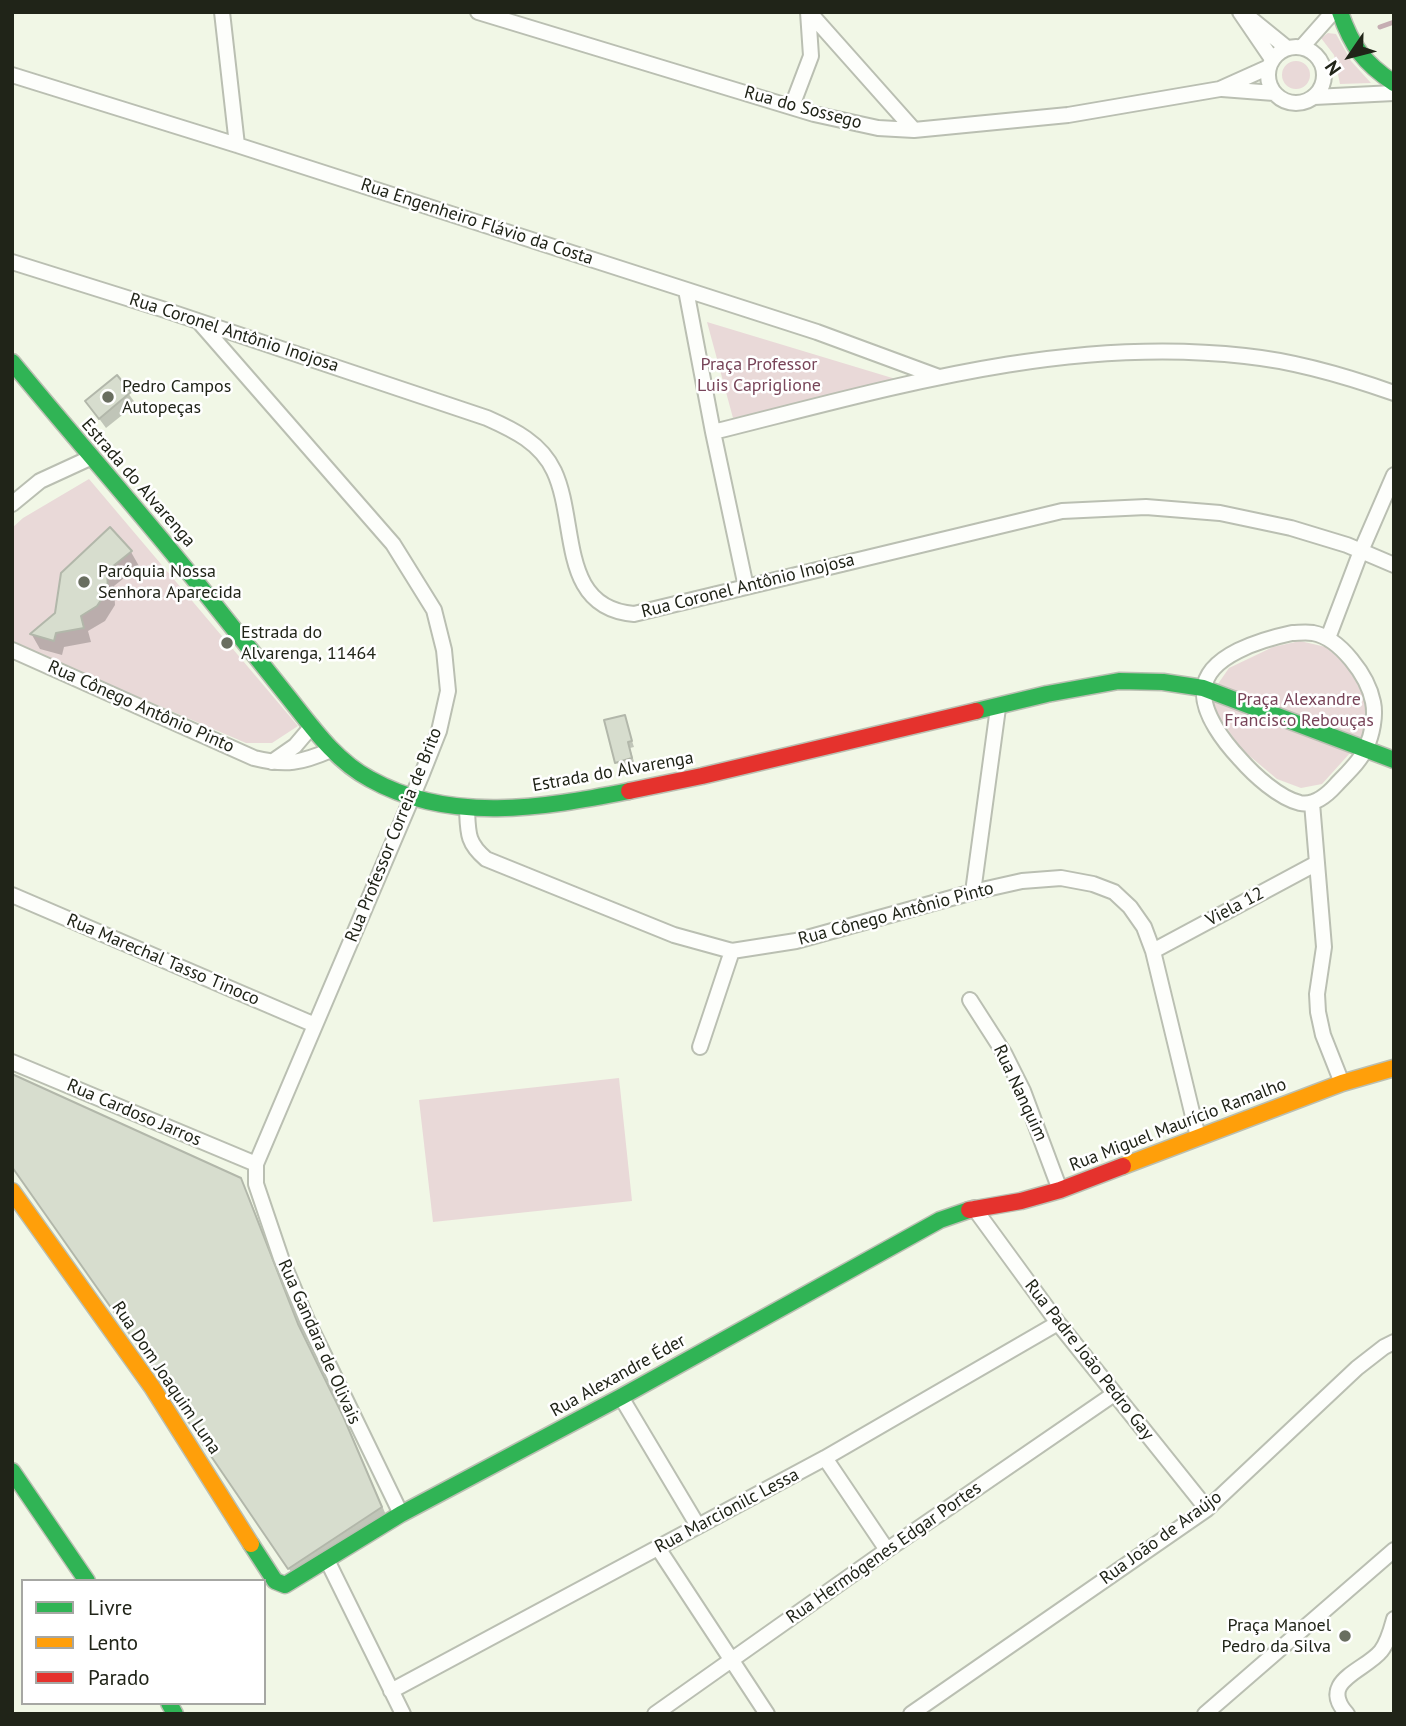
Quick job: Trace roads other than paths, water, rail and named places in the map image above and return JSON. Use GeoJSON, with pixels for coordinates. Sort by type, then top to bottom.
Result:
{"type":"FeatureCollection","features":[{"type":"Feature","properties":{"kind":"street"},"geometry":{"type":"LineString","coordinates":[[222,12],[237,145]]}},
{"type":"Feature","properties":{"kind":"street","name":"Rua do Sossego"},"geometry":{"type":"LineString","coordinates":[[478,12],[814,114],[878,128],[914,130],[1068,115],[1220,89],[1274,93]]}},
{"type":"Feature","properties":{"kind":"street"},"geometry":{"type":"LineString","coordinates":[[792,106],[811,56],[808,12]]}},
{"type":"Feature","properties":{"kind":"street"},"geometry":{"type":"LineString","coordinates":[[808,12],[914,130]]}},
{"type":"Feature","properties":{"kind":"street"},"geometry":{"type":"LineString","coordinates":[[1242,12],[1287,48]]}},
{"type":"Feature","properties":{"kind":"street"},"geometry":{"type":"LineString","coordinates":[[1242,12],[1271,63],[1270,85],[1274,93],[1289,103],[1306,102],[1321,89],[1324,69],[1320,59],[1312,51],[1302,47],[1287,48],[1271,63]]}},
{"type":"Feature","properties":{"kind":"street"},"geometry":{"type":"LineString","coordinates":[[1302,47],[1333,12]]}},
{"type":"Feature","properties":{"kind":"street"},"geometry":{"type":"LineString","coordinates":[[1340,12],[1354,47],[1364,62],[1394,83]]}},
{"type":"Feature","properties":{"kind":"street","name":"Rua do Sossego"},"geometry":{"type":"LineString","coordinates":[[1220,89],[1271,63]]}},
{"type":"Feature","properties":{"kind":"street","name":"Rua Engenheiro Flávio da Costa"},"geometry":{"type":"LineString","coordinates":[[12,75],[817,332],[939,377]]}},
{"type":"Feature","properties":{"kind":"street"},"geometry":{"type":"LineString","coordinates":[[1314,97],[1394,93]]}},
{"type":"Feature","properties":{"kind":"street","name":"Rua Coronel Antônio Inojosa"},"geometry":{"type":"LineString","coordinates":[[15,266],[199,321],[487,418],[529,441],[537,447],[553,469],[562,493],[576,564],[584,587],[601,605],[618,613],[634,614],[1062,511],[1146,507],[1220,513],[1292,528],[1394,565]]}},
{"type":"Feature","properties":{"kind":"street"},"geometry":{"type":"LineString","coordinates":[[686,290],[746,587]]}},
{"type":"Feature","properties":{"kind":"street","name":"Rua Professor Correia de Brito"},"geometry":{"type":"LineString","coordinates":[[199,321],[393,544],[434,610],[444,650],[448,691],[439,731],[256,1164]]}},
{"type":"Feature","properties":{"kind":"street"},"geometry":{"type":"LineString","coordinates":[[713,432],[939,377],[1029,360],[1146,351],[1245,356],[1320,370],[1394,393]]}},
{"type":"Feature","properties":{"kind":"street","name":"Estrada do Alvarenga"},"geometry":{"type":"LineString","coordinates":[[12,362],[178,559],[331,750],[369,779],[411,797],[467,809],[544,806],[702,776],[998,708],[1047,694],[1119,681],[1163,682],[1203,688],[1394,760]]}},
{"type":"Feature","properties":{"kind":"street"},"geometry":{"type":"LineString","coordinates":[[12,504],[40,481],[90,457]]}},
{"type":"Feature","properties":{"kind":"street"},"geometry":{"type":"LineString","coordinates":[[1328,638],[1394,475]]}},
{"type":"Feature","properties":{"kind":"street"},"geometry":{"type":"LineString","coordinates":[[1292,633],[1313,633],[1328,638],[1347,653],[1360,670],[1373,701],[1373,724],[1366,749],[1332,789],[1312,803],[1300,803],[1283,795],[1240,760],[1210,716],[1203,688],[1210,673],[1219,664],[1246,646],[1269,637],[1292,633]]}},
{"type":"Feature","properties":{"kind":"street","name":"Rua Cônego Antônio Pinto"},"geometry":{"type":"LineString","coordinates":[[12,650],[254,758],[295,763],[331,750]]}},
{"type":"Feature","properties":{"kind":"street"},"geometry":{"type":"LineString","coordinates":[[973,892],[998,708]]}},
{"type":"Feature","properties":{"kind":"street"},"geometry":{"type":"LineString","coordinates":[[272,762],[295,746],[312,726]]}},
{"type":"Feature","properties":{"kind":"street"},"geometry":{"type":"LineString","coordinates":[[1312,803],[1324,947],[1317,994],[1318,1012],[1323,1035],[1342,1083]]}},
{"type":"Feature","properties":{"kind":"street","name":"Rua Cônego Antônio Pinto"},"geometry":{"type":"LineString","coordinates":[[467,809],[473,849],[486,859],[674,935],[732,951],[796,942],[973,892],[1022,881],[1061,878],[1093,884],[1114,892],[1130,907],[1144,927],[1153,951],[1198,1138]]}},
{"type":"Feature","properties":{"kind":"street","name":"Viela 12"},"geometry":{"type":"LineString","coordinates":[[1153,951],[1317,863]]}},
{"type":"Feature","properties":{"kind":"street","name":"Rua Marechal Tasso Tinoco"},"geometry":{"type":"LineString","coordinates":[[12,895],[315,1025]]}},
{"type":"Feature","properties":{"kind":"street"},"geometry":{"type":"LineString","coordinates":[[700,1047],[732,951]]}},
{"type":"Feature","properties":{"kind":"street","name":"Rua Nanquim"},"geometry":{"type":"LineString","coordinates":[[970,1000],[1004,1052],[1023,1091],[1060,1190]]}},
{"type":"Feature","properties":{"kind":"street","name":"Rua Cardoso Jarros"},"geometry":{"type":"LineString","coordinates":[[12,1062],[256,1164]]}},
{"type":"Feature","properties":{"kind":"street","name":"Rua Miguel Maurício Ramalho"},"geometry":{"type":"LineString","coordinates":[[974,1208],[1021,1201],[1060,1190],[1342,1083],[1394,1068]]}},
{"type":"Feature","properties":{"kind":"street","name":"Rua Gandara de Olivais"},"geometry":{"type":"LineString","coordinates":[[256,1164],[256,1184],[281,1258],[307,1320],[401,1514]]}},
{"type":"Feature","properties":{"kind":"street","name":"Rua Dom Joaquim Luna"},"geometry":{"type":"LineString","coordinates":[[12,1191],[152,1387],[268,1572],[275,1581],[285,1585]]}},
{"type":"Feature","properties":{"kind":"street","name":"Rua Alexandre Éder"},"geometry":{"type":"LineString","coordinates":[[285,1585],[401,1514],[621,1397],[940,1220],[974,1208]]}},
{"type":"Feature","properties":{"kind":"street","name":"Rua Padre João Pedro Gay"},"geometry":{"type":"LineString","coordinates":[[974,1208],[1058,1323],[1206,1509]]}},
{"type":"Feature","properties":{"kind":"street","name":"Rua Marcionilc Lessa"},"geometry":{"type":"LineString","coordinates":[[391,1691],[825,1458],[1058,1323]]}},
{"type":"Feature","properties":{"kind":"street","name":"Rua João de Araújo"},"geometry":{"type":"LineString","coordinates":[[911,1714],[1206,1509],[1357,1368],[1384,1346],[1394,1342]]}},
{"type":"Feature","properties":{"kind":"street","name":"Rua Hermógenes Edgar Portes"},"geometry":{"type":"LineString","coordinates":[[655,1714],[1114,1394]]}},
{"type":"Feature","properties":{"kind":"street"},"geometry":{"type":"LineString","coordinates":[[621,1397],[698,1526]]}},
{"type":"Feature","properties":{"kind":"street"},"geometry":{"type":"LineString","coordinates":[[825,1458],[887,1550]]}},
{"type":"Feature","properties":{"kind":"street"},"geometry":{"type":"LineString","coordinates":[[12,1471],[86,1579]]}},
{"type":"Feature","properties":{"kind":"street"},"geometry":{"type":"LineString","coordinates":[[658,1548],[767,1714]]}},
{"type":"Feature","properties":{"kind":"street"},"geometry":{"type":"LineString","coordinates":[[1205,1714],[1394,1550]]}},
{"type":"Feature","properties":{"kind":"street"},"geometry":{"type":"LineString","coordinates":[[327,1560],[403,1714]]}},
{"type":"Feature","properties":{"kind":"street"},"geometry":{"type":"LineString","coordinates":[[1347,1714],[1341,1707],[1338,1691],[1342,1681],[1381,1652],[1394,1619]]}},
{"type":"Feature","properties":{"kind":"waterway"},"geometry":{"type":"LineString","coordinates":[[1380,27],[1394,22]]}},
{"type":"Feature","properties":{"kind":"place","name":"Pedro Campos Autopeças"},"geometry":{"type":"Point","coordinates":[108,397]}},
{"type":"Feature","properties":{"kind":"place","name":"Paróquia Nossa Senhora Aparecida"},"geometry":{"type":"Point","coordinates":[84,582]}},
{"type":"Feature","properties":{"kind":"place","name":"Estrada do Alvarenga, 11464"},"geometry":{"type":"Point","coordinates":[227,643]}},
{"type":"Feature","properties":{"kind":"place","name":"Praça Manoel Pedro da Silva"},"geometry":{"type":"Point","coordinates":[1345,1636]}},
{"type":"Feature","properties":{"kind":"park label","name":"Praça Professor Luis Capriglione"},"geometry":{"type":"Point","coordinates":[759,375]}},
{"type":"Feature","properties":{"kind":"park label","name":"Praça Alexandre Francisco Rebouças"},"geometry":{"type":"Point","coordinates":[1299,710]}}]}
